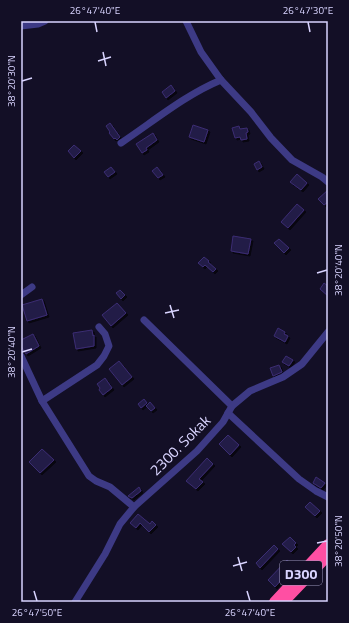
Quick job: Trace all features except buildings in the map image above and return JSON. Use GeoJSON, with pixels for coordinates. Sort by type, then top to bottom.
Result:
{"type":"FeatureCollection","features":[{"type":"Feature","properties":{"kind":"highway","name":"D300"},"geometry":{"type":"LineString","coordinates":[[274,602],[328,544]]}},
{"type":"Feature","properties":{"kind":"highway","name":"D300"},"geometry":{"type":"LineString","coordinates":[[284,602],[328,556]]}},
{"type":"Feature","properties":{"kind":"street"},"geometry":{"type":"LineString","coordinates":[[21,26],[38,24],[45,21]]}},
{"type":"Feature","properties":{"kind":"street"},"geometry":{"type":"LineString","coordinates":[[186,21],[201,52],[221,80],[251,112],[271,138],[292,160],[322,176],[328,182]]}},
{"type":"Feature","properties":{"kind":"street"},"geometry":{"type":"LineString","coordinates":[[121,143],[152,123],[191,94],[221,80]]}},
{"type":"Feature","properties":{"kind":"street"},"geometry":{"type":"LineString","coordinates":[[21,295],[32,287]]}},
{"type":"Feature","properties":{"kind":"street"},"geometry":{"type":"LineString","coordinates":[[144,320],[232,406]]}},
{"type":"Feature","properties":{"kind":"street"},"geometry":{"type":"LineString","coordinates":[[42,401],[97,365],[104,356],[109,346],[105,334],[99,327]]}},
{"type":"Feature","properties":{"kind":"street","name":"2300. Sokak"},"geometry":{"type":"LineString","coordinates":[[75,602],[105,554],[120,524],[134,507],[197,451],[223,422],[232,406],[250,391],[283,377],[302,364],[328,332]]}},
{"type":"Feature","properties":{"kind":"street"},"geometry":{"type":"LineString","coordinates":[[21,356],[42,401],[89,476],[96,482],[110,487],[134,507]]}},
{"type":"Feature","properties":{"kind":"street"},"geometry":{"type":"LineString","coordinates":[[228,413],[299,479],[328,498]]}}]}
